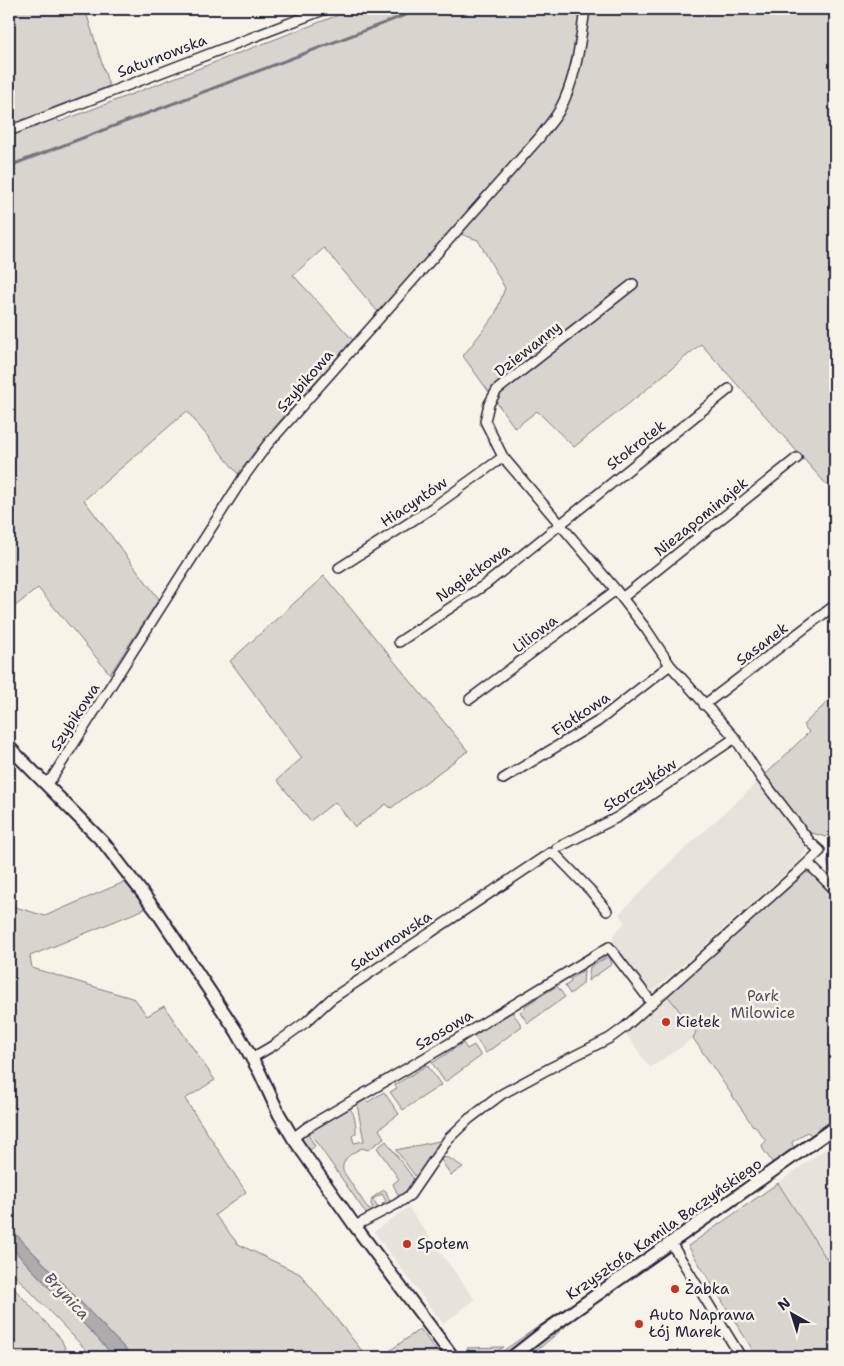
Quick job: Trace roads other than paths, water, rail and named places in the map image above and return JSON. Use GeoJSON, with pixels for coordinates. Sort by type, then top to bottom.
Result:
{"type":"FeatureCollection","features":[{"type":"Feature","properties":{"kind":"street","name":"Saturnowska"},"geometry":{"type":"LineString","coordinates":[[9,131],[326,9]]}},
{"type":"Feature","properties":{"kind":"street","name":"Szybikowa"},"geometry":{"type":"LineString","coordinates":[[45,783],[52,778],[267,444],[540,137],[558,113],[572,79],[586,9]]}},
{"type":"Feature","properties":{"kind":"street","name":"Dziewanny"},"geometry":{"type":"LineString","coordinates":[[633,284],[497,390],[489,404],[485,421],[503,457],[616,590],[646,629],[670,665],[735,738],[761,778],[810,842],[820,851],[808,863]]}},
{"type":"Feature","properties":{"kind":"street","name":"Stokrotek"},"geometry":{"type":"LineString","coordinates":[[561,524],[730,389]]}},
{"type":"Feature","properties":{"kind":"street","name":"Hiacyntów"},"geometry":{"type":"LineString","coordinates":[[339,568],[432,508],[503,457]]}},
{"type":"Feature","properties":{"kind":"street","name":"Niezapominajek"},"geometry":{"type":"LineString","coordinates":[[622,598],[797,458]]}},
{"type":"Feature","properties":{"kind":"street","name":"Nagietkowa"},"geometry":{"type":"LineString","coordinates":[[399,642],[486,584],[561,524]]}},
{"type":"Feature","properties":{"kind":"street","name":"Liliowa"},"geometry":{"type":"LineString","coordinates":[[470,699],[616,590]]}},
{"type":"Feature","properties":{"kind":"street","name":"Sasanek"},"geometry":{"type":"LineString","coordinates":[[704,705],[835,605]]}},
{"type":"Feature","properties":{"kind":"street","name":"Fiołkowa"},"geometry":{"type":"LineString","coordinates":[[503,779],[596,722],[670,665]]}},
{"type":"Feature","properties":{"kind":"street","name":"Storczyków"},"geometry":{"type":"LineString","coordinates":[[554,850],[618,817],[735,738]]}},
{"type":"Feature","properties":{"kind":"street"},"geometry":{"type":"LineString","coordinates":[[9,748],[104,843],[146,896],[204,980],[252,1058],[278,1114],[355,1226],[453,1357]]}},
{"type":"Feature","properties":{"kind":"street","name":"Saturnowska"},"geometry":{"type":"LineString","coordinates":[[252,1058],[306,1022],[332,999],[554,850]]}},
{"type":"Feature","properties":{"kind":"street"},"geometry":{"type":"LineString","coordinates":[[554,850],[557,856],[607,911]]}},
{"type":"Feature","properties":{"kind":"street"},"geometry":{"type":"LineString","coordinates":[[355,1226],[410,1195],[449,1138],[480,1110],[502,1094],[543,1071],[610,1038],[625,1027],[808,863],[835,890]]}},
{"type":"Feature","properties":{"kind":"street","name":"Szosowa"},"geometry":{"type":"LineString","coordinates":[[294,1138],[306,1128],[609,946],[652,1003]]}},
{"type":"Feature","properties":{"kind":"street","name":"Krzysztofa Kamila Baczyńskiego"},"geometry":{"type":"LineString","coordinates":[[512,1357],[544,1332],[835,1127]]}},
{"type":"Feature","properties":{"kind":"street"},"geometry":{"type":"LineString","coordinates":[[671,1243],[741,1357]]}},
{"type":"Feature","properties":{"kind":"water","name":"Brynica"},"geometry":{"type":"Polygon","coordinates":[[[9,1227],[133,1357],[115,1357],[9,1245],[9,1227]]]}},
{"type":"Feature","properties":{"kind":"waterway"},"geometry":{"type":"LineString","coordinates":[[9,166],[421,9]]}},
{"type":"Feature","properties":{"kind":"place","name":"Kiełek"},"geometry":{"type":"Point","coordinates":[666,1022]}},
{"type":"Feature","properties":{"kind":"place","name":"Społem"},"geometry":{"type":"Point","coordinates":[407,1244]}},
{"type":"Feature","properties":{"kind":"place","name":"Żabka"},"geometry":{"type":"Point","coordinates":[675,1289]}},
{"type":"Feature","properties":{"kind":"place","name":"Auto Naprawa Łój Marek"},"geometry":{"type":"Point","coordinates":[639,1324]}},
{"type":"Feature","properties":{"kind":"park label","name":"Park Milowice"},"geometry":{"type":"Point","coordinates":[763,1004]}}]}
